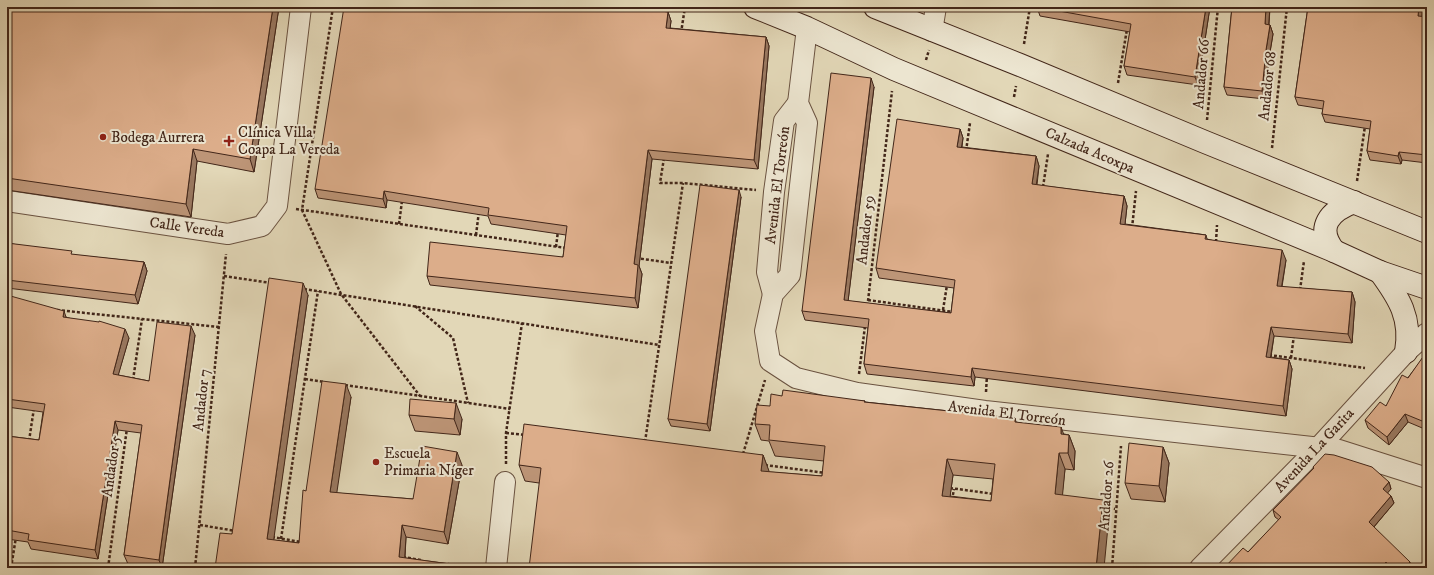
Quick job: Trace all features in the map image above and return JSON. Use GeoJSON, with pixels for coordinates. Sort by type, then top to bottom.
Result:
{"type":"FeatureCollection","features":[{"type":"Feature","properties":{"kind":"main road","name":"Calzada Acoxpa"},"geometry":{"type":"LineString","coordinates":[[755,7],[807,28],[894,69],[973,100],[1138,171],[1334,251],[1380,272],[1427,288]]}},
{"type":"Feature","properties":{"kind":"main road"},"geometry":{"type":"LineString","coordinates":[[875,7],[1427,232]]}},
{"type":"Feature","properties":{"kind":"main road"},"geometry":{"type":"LineString","coordinates":[[1306,240],[1319,232],[1327,219],[1328,206],[1324,190]]}},
{"type":"Feature","properties":{"kind":"main road"},"geometry":{"type":"LineString","coordinates":[[1334,251],[1330,246],[1326,233],[1328,220],[1339,209],[1354,202]]}},
{"type":"Feature","properties":{"kind":"main road"},"geometry":{"type":"LineString","coordinates":[[1380,272],[1401,305],[1406,316],[1408,340],[1406,352]]}},
{"type":"Feature","properties":{"kind":"street","name":"Calle Vereda"},"geometry":{"type":"LineString","coordinates":[[7,201],[228,234],[262,226],[276,206],[301,7]]}},
{"type":"Feature","properties":{"kind":"street"},"geometry":{"type":"LineString","coordinates":[[932,31],[936,7]]}},
{"type":"Feature","properties":{"kind":"street"},"geometry":{"type":"LineString","coordinates":[[798,103],[807,28]]}},
{"type":"Feature","properties":{"kind":"street","name":"Avenida El Torreón"},"geometry":{"type":"LineString","coordinates":[[774,294],[767,272],[774,192],[784,120],[798,103],[807,124],[790,275],[774,294],[765,332],[770,361],[796,378],[857,393],[985,411],[1339,450],[1427,478]]}},
{"type":"Feature","properties":{"kind":"street","name":"Avenida La Garita"},"geometry":{"type":"LineString","coordinates":[[1200,568],[1318,448],[1387,371],[1427,333]]}},
{"type":"Feature","properties":{"kind":"street"},"geometry":{"type":"LineString","coordinates":[[496,568],[505,482]]}},
{"type":"Feature","properties":{"kind":"path"},"geometry":{"type":"LineString","coordinates":[[333,7],[302,210],[341,294],[420,396]]}},
{"type":"Feature","properties":{"kind":"path"},"geometry":{"type":"LineString","coordinates":[[681,38],[685,7]]}},
{"type":"Feature","properties":{"kind":"path"},"geometry":{"type":"LineString","coordinates":[[1010,117],[1030,7]]}},
{"type":"Feature","properties":{"kind":"path","name":"Andador 66"},"geometry":{"type":"LineString","coordinates":[[1205,142],[1218,7]]}},
{"type":"Feature","properties":{"kind":"path","name":"Andador 68"},"geometry":{"type":"LineString","coordinates":[[1270,167],[1287,7]]}},
{"type":"Feature","properties":{"kind":"path"},"geometry":{"type":"LineString","coordinates":[[1114,105],[1129,22]]}},
{"type":"Feature","properties":{"kind":"path"},"geometry":{"type":"LineString","coordinates":[[922,80],[932,31]]}},
{"type":"Feature","properties":{"kind":"path","name":"Andador 59"},"geometry":{"type":"LineString","coordinates":[[867,308],[894,69]]}},
{"type":"Feature","properties":{"kind":"path"},"geometry":{"type":"LineString","coordinates":[[965,155],[973,100]]}},
{"type":"Feature","properties":{"kind":"path"},"geometry":{"type":"LineString","coordinates":[[1354,202],[1365,124]]}},
{"type":"Feature","properties":{"kind":"path"},"geometry":{"type":"LineString","coordinates":[[1043,188],[1050,134]]}},
{"type":"Feature","properties":{"kind":"path"},"geometry":{"type":"LineString","coordinates":[[664,152],[660,183],[684,183],[774,192]]}},
{"type":"Feature","properties":{"kind":"path"},"geometry":{"type":"LineString","coordinates":[[1131,234],[1138,171]]}},
{"type":"Feature","properties":{"kind":"path"},"geometry":{"type":"LineString","coordinates":[[644,442],[684,183]]}},
{"type":"Feature","properties":{"kind":"path"},"geometry":{"type":"LineString","coordinates":[[399,224],[402,201]]}},
{"type":"Feature","properties":{"kind":"path"},"geometry":{"type":"LineString","coordinates":[[476,235],[480,203]]}},
{"type":"Feature","properties":{"kind":"path"},"geometry":{"type":"LineString","coordinates":[[1216,244],[1219,204]]}},
{"type":"Feature","properties":{"kind":"path"},"geometry":{"type":"LineString","coordinates":[[276,206],[571,249]]}},
{"type":"Feature","properties":{"kind":"path"},"geometry":{"type":"LineString","coordinates":[[556,246],[559,223]]}},
{"type":"Feature","properties":{"kind":"path","name":"Andador 7"},"geometry":{"type":"LineString","coordinates":[[196,568],[228,234]]}},
{"type":"Feature","properties":{"kind":"path"},"geometry":{"type":"LineString","coordinates":[[1299,295],[1306,240]]}},
{"type":"Feature","properties":{"kind":"path"},"geometry":{"type":"LineString","coordinates":[[633,257],[671,263]]}},
{"type":"Feature","properties":{"kind":"path"},"geometry":{"type":"LineString","coordinates":[[224,276],[271,283]]}},
{"type":"Feature","properties":{"kind":"path"},"geometry":{"type":"LineString","coordinates":[[943,310],[947,279]]}},
{"type":"Feature","properties":{"kind":"path"},"geometry":{"type":"LineString","coordinates":[[303,288],[659,345]]}},
{"type":"Feature","properties":{"kind":"path"},"geometry":{"type":"LineString","coordinates":[[281,539],[318,291]]}},
{"type":"Feature","properties":{"kind":"path"},"geometry":{"type":"LineString","coordinates":[[868,300],[957,312]]}},
{"type":"Feature","properties":{"kind":"path"},"geometry":{"type":"LineString","coordinates":[[414,306],[453,338],[468,403]]}},
{"type":"Feature","properties":{"kind":"path"},"geometry":{"type":"LineString","coordinates":[[56,310],[219,327]]}},
{"type":"Feature","properties":{"kind":"path"},"geometry":{"type":"LineString","coordinates":[[133,381],[142,319]]}},
{"type":"Feature","properties":{"kind":"path"},"geometry":{"type":"LineString","coordinates":[[505,482],[506,433],[522,323]]}},
{"type":"Feature","properties":{"kind":"path"},"geometry":{"type":"LineString","coordinates":[[857,393],[865,323]]}},
{"type":"Feature","properties":{"kind":"path"},"geometry":{"type":"LineString","coordinates":[[1291,358],[1294,334]]}},
{"type":"Feature","properties":{"kind":"path"},"geometry":{"type":"LineString","coordinates":[[1263,354],[1387,371]]}},
{"type":"Feature","properties":{"kind":"path"},"geometry":{"type":"LineString","coordinates":[[742,455],[770,361]]}},
{"type":"Feature","properties":{"kind":"path"},"geometry":{"type":"LineString","coordinates":[[985,411],[987,372]]}},
{"type":"Feature","properties":{"kind":"path"},"geometry":{"type":"LineString","coordinates":[[305,379],[328,383]]}},
{"type":"Feature","properties":{"kind":"path"},"geometry":{"type":"LineString","coordinates":[[343,385],[510,409]]}},
{"type":"Feature","properties":{"kind":"path"},"geometry":{"type":"LineString","coordinates":[[29,442],[35,403]]}},
{"type":"Feature","properties":{"kind":"path","name":"Andador 26"},"geometry":{"type":"LineString","coordinates":[[1112,568],[1122,426]]}},
{"type":"Feature","properties":{"kind":"path","name":"Andador 5"},"geometry":{"type":"LineString","coordinates":[[108,568],[127,428]]}},
{"type":"Feature","properties":{"kind":"path"},"geometry":{"type":"LineString","coordinates":[[506,433],[529,436]]}},
{"type":"Feature","properties":{"kind":"path"},"geometry":{"type":"LineString","coordinates":[[762,465],[827,473]]}},
{"type":"Feature","properties":{"kind":"path"},"geometry":{"type":"LineString","coordinates":[[783,475],[784,467]]}},
{"type":"Feature","properties":{"kind":"path"},"geometry":{"type":"LineString","coordinates":[[946,488],[999,494]]}},
{"type":"Feature","properties":{"kind":"path"},"geometry":{"type":"LineString","coordinates":[[952,504],[954,489]]}},
{"type":"Feature","properties":{"kind":"path"},"geometry":{"type":"LineString","coordinates":[[1100,507],[1115,509]]}},
{"type":"Feature","properties":{"kind":"path"},"geometry":{"type":"LineString","coordinates":[[200,525],[237,531]]}},
{"type":"Feature","properties":{"kind":"path"},"geometry":{"type":"LineString","coordinates":[[266,536],[304,542]]}},
{"type":"Feature","properties":{"kind":"path"},"geometry":{"type":"LineString","coordinates":[[11,568],[16,537]]}},
{"type":"Feature","properties":{"kind":"path"},"geometry":{"type":"LineString","coordinates":[[396,556],[427,561]]}},
{"type":"Feature","properties":{"kind":"path"},"geometry":{"type":"LineString","coordinates":[[443,563],[473,568]]}},
{"type":"Feature","properties":{"kind":"building","name":"Bodega Aurrera"},"geometry":{"type":"Polygon","coordinates":[[[7,7],[273,7],[250,159],[193,149],[186,204],[7,178],[7,7]]]}},
{"type":"Feature","properties":{"kind":"building"},"geometry":{"type":"Polygon","coordinates":[[[344,7],[633,7],[668,12],[666,28],[766,37],[754,160],[648,150],[634,264],[638,265],[635,298],[427,276],[430,242],[563,257],[567,226],[488,215],[489,208],[384,191],[383,199],[315,189],[344,7]]]}},
{"type":"Feature","properties":{"kind":"building"},"geometry":{"type":"Polygon","coordinates":[[[1037,7],[1206,7],[1195,77],[1124,66],[1131,24],[1037,7]]]}},
{"type":"Feature","properties":{"kind":"building"},"geometry":{"type":"Polygon","coordinates":[[[1232,7],[1266,7],[1265,24],[1270,25],[1262,91],[1224,87],[1232,7]]]}},
{"type":"Feature","properties":{"kind":"building"},"geometry":{"type":"Polygon","coordinates":[[[1308,7],[1419,7],[1418,16],[1427,17],[1427,103],[1425,136],[1427,136],[1427,155],[1399,152],[1398,156],[1367,151],[1371,121],[1322,114],[1324,101],[1295,97],[1308,7]]]}},
{"type":"Feature","properties":{"kind":"building"},"geometry":{"type":"Polygon","coordinates":[[[831,73],[871,78],[844,300],[951,313],[955,280],[876,268],[897,119],[960,129],[957,147],[1036,156],[1032,184],[1124,196],[1120,224],[1206,235],[1205,239],[1282,250],[1277,286],[1352,292],[1348,334],[1271,327],[1266,357],[1289,360],[1283,406],[972,368],[971,377],[864,364],[869,319],[802,311],[831,73]]]}},
{"type":"Feature","properties":{"kind":"building"},"geometry":{"type":"Polygon","coordinates":[[[700,185],[739,190],[707,424],[668,419],[700,185]]]}},
{"type":"Feature","properties":{"kind":"building"},"geometry":{"type":"Polygon","coordinates":[[[7,243],[72,251],[71,254],[144,262],[135,295],[7,280],[7,243]]]}},
{"type":"Feature","properties":{"kind":"building"},"geometry":{"type":"Polygon","coordinates":[[[269,278],[303,283],[267,539],[299,543],[303,490],[306,491],[322,381],[346,384],[330,492],[413,499],[422,446],[457,452],[444,532],[402,525],[399,557],[450,564],[449,568],[215,568],[220,533],[232,534],[269,278]]]}},
{"type":"Feature","properties":{"kind":"building"},"geometry":{"type":"Polygon","coordinates":[[[7,295],[64,311],[63,317],[99,321],[125,329],[113,374],[149,381],[157,322],[191,326],[159,560],[124,555],[142,425],[115,421],[95,550],[28,540],[29,534],[7,530],[7,436],[39,440],[45,404],[7,399],[7,295]]]}},
{"type":"Feature","properties":{"kind":"building"},"geometry":{"type":"Polygon","coordinates":[[[1427,353],[1427,423],[1405,414],[1387,437],[1365,420],[1380,402],[1386,406],[1402,375],[1408,378],[1427,353]]]}},
{"type":"Feature","properties":{"kind":"building"},"geometry":{"type":"Polygon","coordinates":[[[783,390],[865,401],[864,402],[1015,418],[1015,422],[1061,427],[1061,434],[1069,435],[1068,453],[1059,453],[1055,494],[1103,500],[1096,568],[529,568],[541,468],[519,465],[524,424],[763,455],[761,471],[822,476],[825,446],[769,440],[770,425],[755,424],[757,405],[770,406],[771,394],[782,396],[783,390]],[[947,459],[942,496],[991,501],[995,464],[947,459]]]}},
{"type":"Feature","properties":{"kind":"building"},"geometry":{"type":"Polygon","coordinates":[[[410,399],[456,403],[454,419],[409,415],[410,399]]]}},
{"type":"Feature","properties":{"kind":"building"},"geometry":{"type":"Polygon","coordinates":[[[1129,443],[1163,447],[1159,486],[1125,483],[1129,443]]]}},
{"type":"Feature","properties":{"kind":"building"},"geometry":{"type":"Polygon","coordinates":[[[1325,454],[1334,455],[1372,467],[1389,482],[1383,489],[1391,496],[1369,522],[1410,562],[1404,568],[1391,568],[1386,562],[1380,568],[1224,568],[1243,548],[1248,552],[1281,517],[1273,510],[1314,468],[1313,467],[1325,454]]]}},
{"type":"Feature","properties":{"kind":"place","name":"Bodega Aurrera"},"geometry":{"type":"Point","coordinates":[103,137]}},
{"type":"Feature","properties":{"kind":"place","name":"Clínica Villa Coapa La Vereda"},"geometry":{"type":"Point","coordinates":[229,141]}},
{"type":"Feature","properties":{"kind":"place","name":"Escuela Primaria Níger"},"geometry":{"type":"Point","coordinates":[376,462]}}]}
